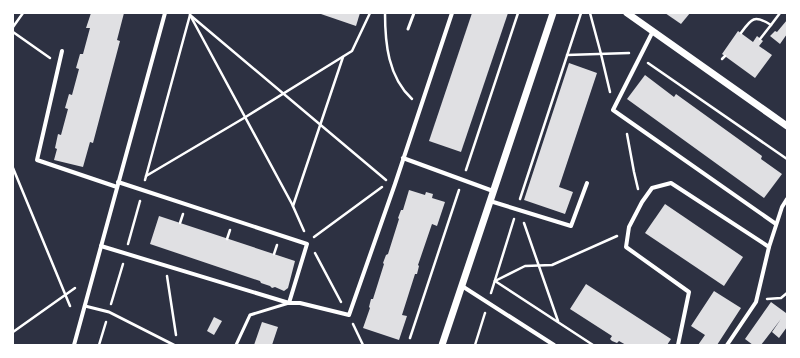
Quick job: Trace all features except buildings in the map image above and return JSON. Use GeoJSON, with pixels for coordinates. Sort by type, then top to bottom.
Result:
{"type":"FeatureCollection","features":[{"type":"Feature","properties":{"kind":"street"},"geometry":{"type":"LineString","coordinates":[[74,345],[165,13]]}},
{"type":"Feature","properties":{"kind":"street"},"geometry":{"type":"LineString","coordinates":[[101,246],[289,303],[300,303],[349,315],[395,184],[452,13]]}},
{"type":"Feature","properties":{"kind":"street"},"geometry":{"type":"LineString","coordinates":[[442,345],[553,13]]}},
{"type":"Feature","properties":{"kind":"street"},"geometry":{"type":"LineString","coordinates":[[627,13],[787,126]]}},
{"type":"Feature","properties":{"kind":"street"},"geometry":{"type":"LineString","coordinates":[[653,31],[614,110],[776,224]]}},
{"type":"Feature","properties":{"kind":"street"},"geometry":{"type":"LineString","coordinates":[[62,51],[37,160],[117,184],[143,190],[307,244],[289,303]]}},
{"type":"Feature","properties":{"kind":"street"},"geometry":{"type":"LineString","coordinates":[[403,158],[493,191]]}},
{"type":"Feature","properties":{"kind":"street"},"geometry":{"type":"LineString","coordinates":[[490,200],[572,226],[587,183]]}},
{"type":"Feature","properties":{"kind":"street"},"geometry":{"type":"LineString","coordinates":[[678,345],[688,292],[626,247],[629,227],[642,202],[652,188],[672,183],[769,247]]}},
{"type":"Feature","properties":{"kind":"street"},"geometry":{"type":"LineString","coordinates":[[727,345],[756,300],[776,224],[782,207],[787,200]]}},
{"type":"Feature","properties":{"kind":"street"},"geometry":{"type":"LineString","coordinates":[[462,286],[554,345]]}},
{"type":"Feature","properties":{"kind":"lane"},"geometry":{"type":"LineString","coordinates":[[408,29],[414,13]]}},
{"type":"Feature","properties":{"kind":"lane"},"geometry":{"type":"LineString","coordinates":[[236,345],[250,315],[289,303]]}},
{"type":"Feature","properties":{"kind":"lane"},"geometry":{"type":"LineString","coordinates":[[85,306],[109,312],[174,345]]}},
{"type":"Feature","properties":{"kind":"path"},"geometry":{"type":"LineString","coordinates":[[13,28],[23,13]]}},
{"type":"Feature","properties":{"kind":"path"},"geometry":{"type":"LineString","coordinates":[[146,176],[244,118],[352,51],[370,13]]}},
{"type":"Feature","properties":{"kind":"path"},"geometry":{"type":"LineString","coordinates":[[385,13],[386,44],[395,74],[408,94],[420,106]]}},
{"type":"Feature","properties":{"kind":"path"},"geometry":{"type":"LineString","coordinates":[[492,290],[534,153],[580,13]]}},
{"type":"Feature","properties":{"kind":"path"},"geometry":{"type":"LineString","coordinates":[[590,13],[602,54],[614,110]]}},
{"type":"Feature","properties":{"kind":"path"},"geometry":{"type":"LineString","coordinates":[[760,38],[780,13]]}},
{"type":"Feature","properties":{"kind":"path"},"geometry":{"type":"LineString","coordinates":[[190,14],[388,183],[308,240]]}},
{"type":"Feature","properties":{"kind":"path"},"geometry":{"type":"LineString","coordinates":[[190,14],[244,118],[293,206],[305,234]]}},
{"type":"Feature","properties":{"kind":"path"},"geometry":{"type":"LineString","coordinates":[[100,345],[190,14]]}},
{"type":"Feature","properties":{"kind":"path"},"geometry":{"type":"LineString","coordinates":[[741,33],[754,18],[763,20],[771,25]]}},
{"type":"Feature","properties":{"kind":"path"},"geometry":{"type":"LineString","coordinates":[[13,32],[59,64]]}},
{"type":"Feature","properties":{"kind":"path"},"geometry":{"type":"LineString","coordinates":[[567,55],[632,53],[787,159]]}},
{"type":"Feature","properties":{"kind":"path"},"geometry":{"type":"LineString","coordinates":[[293,206],[344,56]]}},
{"type":"Feature","properties":{"kind":"path"},"geometry":{"type":"LineString","coordinates":[[722,59],[725,56]]}},
{"type":"Feature","properties":{"kind":"path"},"geometry":{"type":"LineString","coordinates":[[624,117],[634,172],[642,202]]}},
{"type":"Feature","properties":{"kind":"path"},"geometry":{"type":"LineString","coordinates":[[13,168],[64,295],[70,306]]}},
{"type":"Feature","properties":{"kind":"path"},"geometry":{"type":"LineString","coordinates":[[518,209],[558,321]]}},
{"type":"Feature","properties":{"kind":"path"},"geometry":{"type":"LineString","coordinates":[[495,281],[525,266],[552,265],[628,231]]}},
{"type":"Feature","properties":{"kind":"path"},"geometry":{"type":"LineString","coordinates":[[312,247],[349,315],[363,345]]}},
{"type":"Feature","properties":{"kind":"path"},"geometry":{"type":"LineString","coordinates":[[165,265],[176,338]]}},
{"type":"Feature","properties":{"kind":"path"},"geometry":{"type":"LineString","coordinates":[[495,281],[558,321],[592,345]]}},
{"type":"Feature","properties":{"kind":"path"},"geometry":{"type":"LineString","coordinates":[[13,332],[75,288]]}},
{"type":"Feature","properties":{"kind":"path"},"geometry":{"type":"LineString","coordinates":[[756,300],[781,298],[787,293]]}},
{"type":"Feature","properties":{"kind":"path"},"geometry":{"type":"LineString","coordinates":[[475,345],[484,317]]}}]}
